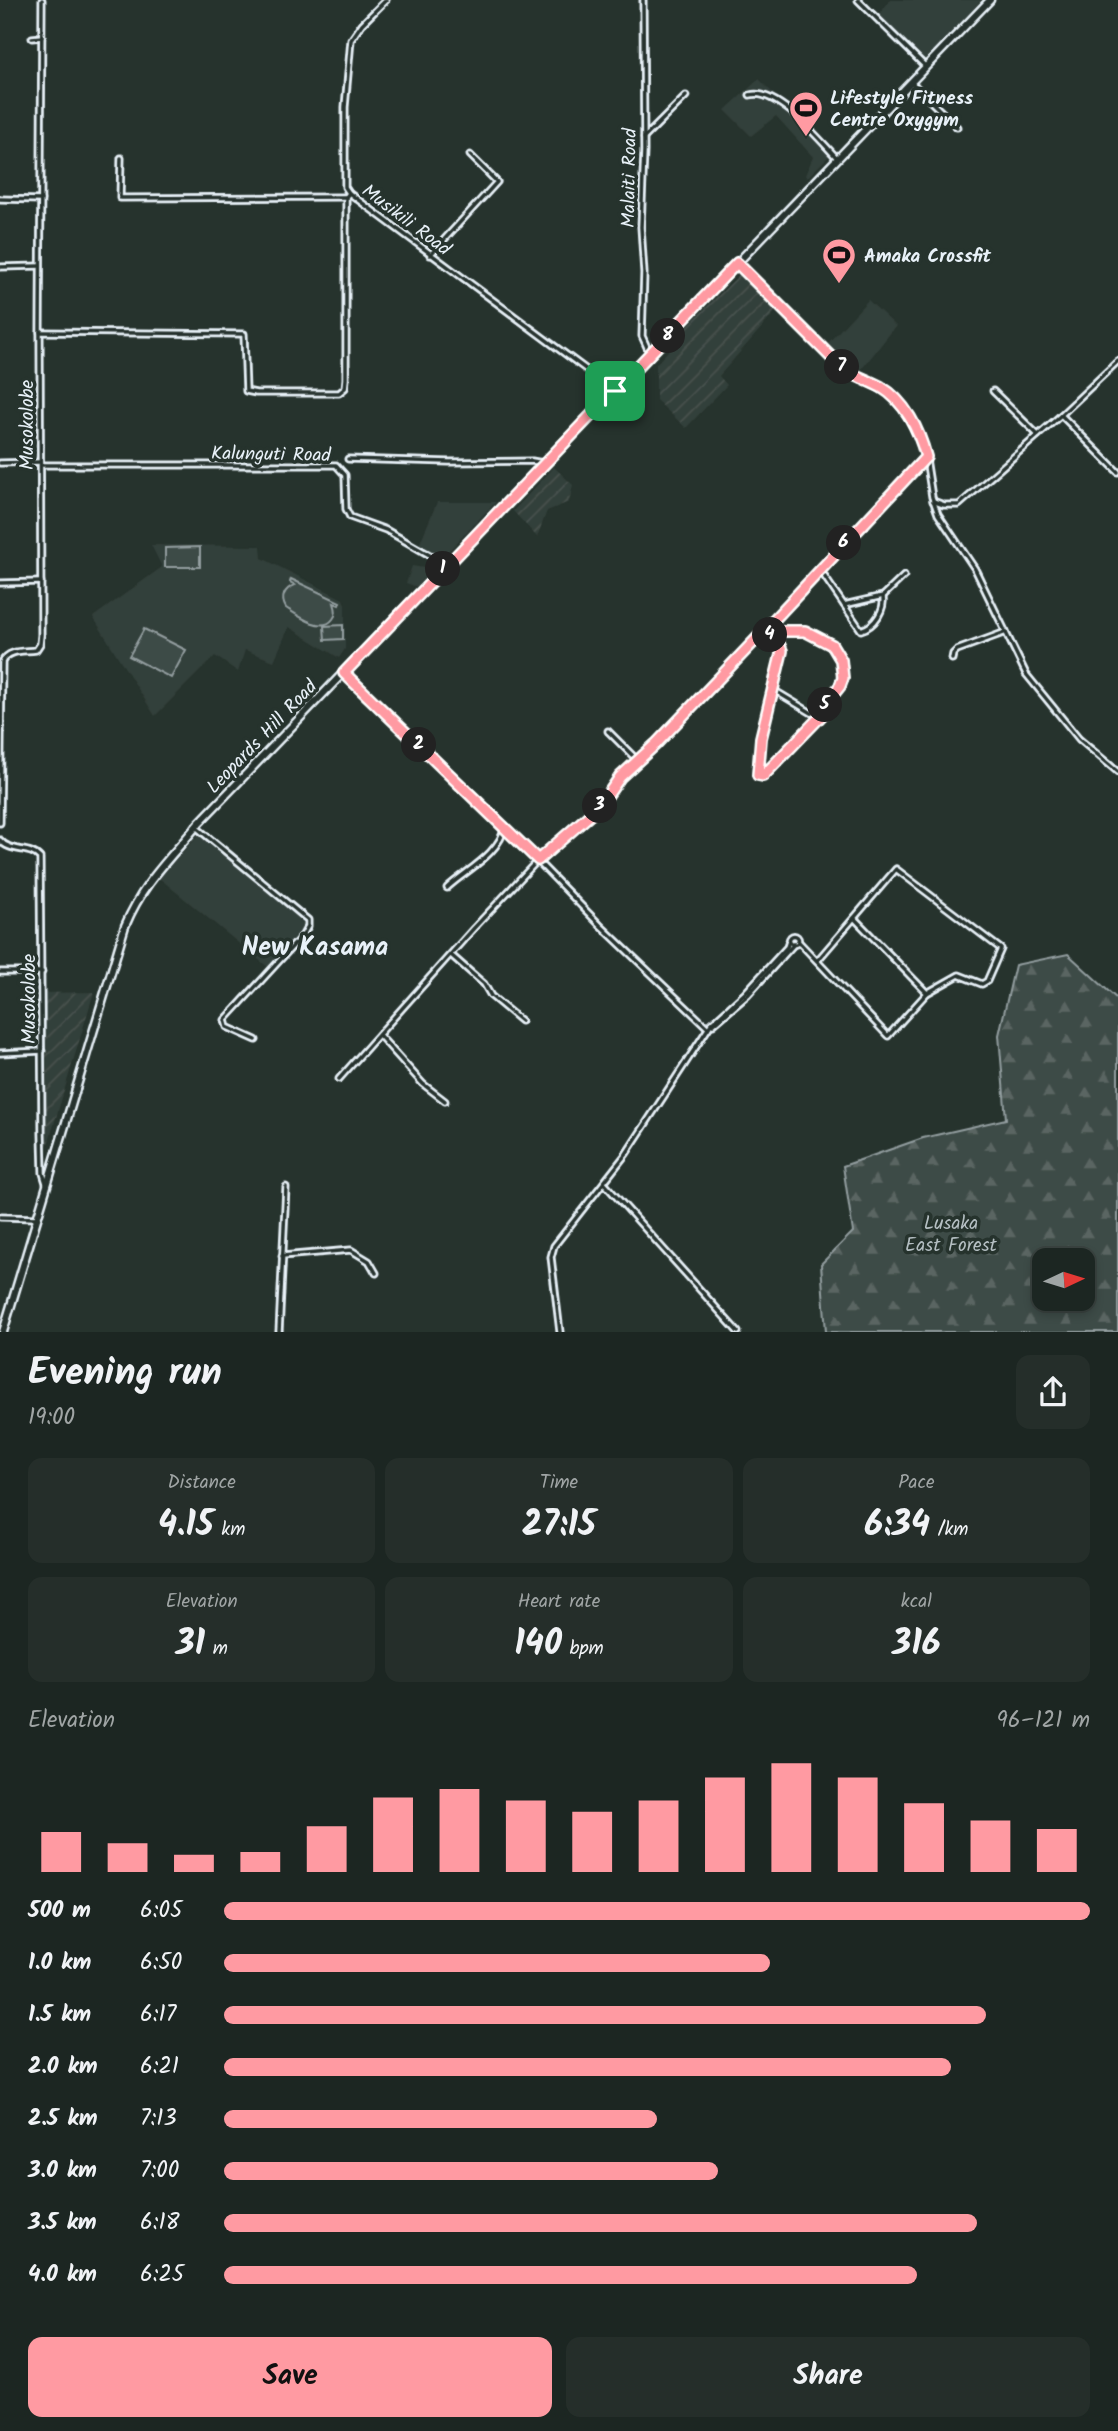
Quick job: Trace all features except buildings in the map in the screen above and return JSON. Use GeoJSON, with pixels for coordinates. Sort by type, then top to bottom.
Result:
{"type":"FeatureCollection","features":[{"type":"Feature","properties":{"kind":"main road","name":"Leopards Hill Road"},"geometry":{"type":"LineString","coordinates":[[2,1332],[131,913],[162,863],[990,0]]}},
{"type":"Feature","properties":{"kind":"street","name":"Musokolobe"},"geometry":{"type":"LineString","coordinates":[[0,823],[4,658],[15,652],[36,650],[40,644],[43,0]]}},
{"type":"Feature","properties":{"kind":"street","name":"Musikili Road"},"geometry":{"type":"LineString","coordinates":[[386,0],[356,31],[350,45],[344,134],[345,187],[348,195],[615,391]]}},
{"type":"Feature","properties":{"kind":"street","name":"Malaiti Road"},"geometry":{"type":"LineString","coordinates":[[643,0],[644,138],[640,217],[644,267],[642,336],[650,354]]}},
{"type":"Feature","properties":{"kind":"street"},"geometry":{"type":"LineString","coordinates":[[858,0],[926,67]]}},
{"type":"Feature","properties":{"kind":"street"},"geometry":{"type":"LineString","coordinates":[[32,38],[42,37]]}},
{"type":"Feature","properties":{"kind":"street"},"geometry":{"type":"LineString","coordinates":[[911,82],[957,127]]}},
{"type":"Feature","properties":{"kind":"street"},"geometry":{"type":"LineString","coordinates":[[750,95],[764,94],[785,107],[838,160]]}},
{"type":"Feature","properties":{"kind":"street"},"geometry":{"type":"LineString","coordinates":[[644,138],[686,96]]}},
{"type":"Feature","properties":{"kind":"street"},"geometry":{"type":"LineString","coordinates":[[430,255],[497,182],[470,155]]}},
{"type":"Feature","properties":{"kind":"street"},"geometry":{"type":"LineString","coordinates":[[40,332],[244,334],[246,391],[339,393],[345,388],[348,195],[120,198],[121,158]]}},
{"type":"Feature","properties":{"kind":"street"},"geometry":{"type":"LineString","coordinates":[[0,199],[41,200]]}},
{"type":"Feature","properties":{"kind":"street"},"geometry":{"type":"LineString","coordinates":[[737,263],[841,367],[882,388],[898,401],[910,418],[926,457],[933,501],[938,514],[975,569],[1026,674],[1059,717],[1118,772]]}},
{"type":"Feature","properties":{"kind":"street"},"geometry":{"type":"LineString","coordinates":[[0,268],[40,266]]}},
{"type":"Feature","properties":{"kind":"street"},"geometry":{"type":"LineString","coordinates":[[933,501],[949,506],[959,505],[1118,362]]}},
{"type":"Feature","properties":{"kind":"street"},"geometry":{"type":"LineString","coordinates":[[993,391],[1038,435]]}},
{"type":"Feature","properties":{"kind":"street"},"geometry":{"type":"LineString","coordinates":[[1061,415],[1118,472]]}},
{"type":"Feature","properties":{"kind":"street"},"geometry":{"type":"LineString","coordinates":[[339,1079],[538,860],[600,806],[615,782],[656,744],[926,457]]}},
{"type":"Feature","properties":{"kind":"street"},"geometry":{"type":"LineString","coordinates":[[348,459],[545,463]]}},
{"type":"Feature","properties":{"kind":"street"},"geometry":{"type":"LineString","coordinates":[[0,463],[41,463]]}},
{"type":"Feature","properties":{"kind":"street","name":"Kalunguti Road"},"geometry":{"type":"LineString","coordinates":[[41,463],[336,466],[345,475],[346,509],[351,517],[386,530],[447,565]]}},
{"type":"Feature","properties":{"kind":"street"},"geometry":{"type":"LineString","coordinates":[[820,570],[860,629],[863,630],[878,616],[883,606],[883,596]]}},
{"type":"Feature","properties":{"kind":"street"},"geometry":{"type":"LineString","coordinates":[[844,605],[883,596],[904,576]]}},
{"type":"Feature","properties":{"kind":"street"},"geometry":{"type":"LineString","coordinates":[[0,583],[41,582]]}},
{"type":"Feature","properties":{"kind":"street"},"geometry":{"type":"LineString","coordinates":[[765,630],[782,651],[761,738],[757,772],[760,776],[777,764],[820,718],[825,705],[842,682],[839,654],[832,645],[808,632],[777,631],[769,625]]}},
{"type":"Feature","properties":{"kind":"street"},"geometry":{"type":"LineString","coordinates":[[952,659],[957,650],[1006,632]]}},
{"type":"Feature","properties":{"kind":"street"},"geometry":{"type":"LineString","coordinates":[[344,673],[505,826],[622,947],[710,1026]]}},
{"type":"Feature","properties":{"kind":"street"},"geometry":{"type":"LineString","coordinates":[[772,689],[820,718]]}},
{"type":"Feature","properties":{"kind":"street"},"geometry":{"type":"LineString","coordinates":[[608,731],[637,760]]}},
{"type":"Feature","properties":{"kind":"street"},"geometry":{"type":"LineString","coordinates":[[447,888],[489,852],[502,837],[505,826]]}},
{"type":"Feature","properties":{"kind":"street"},"geometry":{"type":"LineString","coordinates":[[196,827],[308,920],[303,935],[225,1020],[227,1027],[256,1040]]}},
{"type":"Feature","properties":{"kind":"street","name":"Musokolobe"},"geometry":{"type":"LineString","coordinates":[[0,840],[5,845],[33,851],[40,858],[43,1173],[47,1185]]}},
{"type":"Feature","properties":{"kind":"street"},"geometry":{"type":"LineString","coordinates":[[560,1332],[552,1251],[674,1084],[710,1026],[748,995],[794,942],[817,961],[888,1036],[927,993],[959,975],[982,984],[987,981],[1001,949],[897,869],[817,961]]}},
{"type":"Feature","properties":{"kind":"street"},"geometry":{"type":"LineString","coordinates":[[854,918],[927,993]]}},
{"type":"Feature","properties":{"kind":"street"},"geometry":{"type":"LineString","coordinates":[[452,954],[484,984],[491,996],[521,1021]]}},
{"type":"Feature","properties":{"kind":"street"},"geometry":{"type":"LineString","coordinates":[[0,972],[42,972]]}},
{"type":"Feature","properties":{"kind":"street"},"geometry":{"type":"LineString","coordinates":[[379,1035],[410,1070],[445,1101]]}},
{"type":"Feature","properties":{"kind":"street"},"geometry":{"type":"LineString","coordinates":[[0,1053],[42,1051]]}},
{"type":"Feature","properties":{"kind":"street"},"geometry":{"type":"LineString","coordinates":[[604,1183],[738,1332]]}},
{"type":"Feature","properties":{"kind":"street"},"geometry":{"type":"LineString","coordinates":[[278,1332],[286,1186]]}},
{"type":"Feature","properties":{"kind":"street"},"geometry":{"type":"LineString","coordinates":[[0,1217],[37,1218]]}},
{"type":"Feature","properties":{"kind":"street"},"geometry":{"type":"LineString","coordinates":[[282,1256],[351,1250],[369,1261],[376,1273]]}},
{"type":"Feature","properties":{"kind":"shaded area"},"geometry":{"type":"Polygon","coordinates":[[[890,0],[981,0],[926,63],[878,16],[890,0]]]}},
{"type":"Feature","properties":{"kind":"shaded area"},"geometry":{"type":"Polygon","coordinates":[[[759,79],[832,153],[807,178],[805,175],[813,157],[776,116],[751,136],[725,110],[759,79]]]}},
{"type":"Feature","properties":{"kind":"shaded area"},"geometry":{"type":"Polygon","coordinates":[[[740,274],[777,310],[719,376],[727,385],[686,428],[656,400],[656,364],[680,338],[678,335],[740,274]]]}},
{"type":"Feature","properties":{"kind":"shaded area"},"geometry":{"type":"Polygon","coordinates":[[[868,300],[896,326],[861,370],[828,343],[868,300]]]}},
{"type":"Feature","properties":{"kind":"shaded area"},"geometry":{"type":"Polygon","coordinates":[[[554,467],[573,485],[569,502],[547,511],[537,537],[513,511],[554,467]]]}},
{"type":"Feature","properties":{"kind":"shaded area"},"geometry":{"type":"Polygon","coordinates":[[[437,502],[496,502],[441,559],[419,545],[437,502]]]}},
{"type":"Feature","properties":{"kind":"shaded area"},"geometry":{"type":"Polygon","coordinates":[[[151,545],[261,546],[262,558],[343,599],[345,649],[339,658],[289,627],[274,661],[245,650],[238,672],[215,656],[155,716],[93,617],[162,567],[151,545]]]}},
{"type":"Feature","properties":{"kind":"shaded area"},"geometry":{"type":"Polygon","coordinates":[[[412,566],[431,569],[417,587],[406,583],[412,566]]]}},
{"type":"Feature","properties":{"kind":"shaded area"},"geometry":{"type":"Polygon","coordinates":[[[200,833],[299,916],[299,920],[305,925],[303,932],[269,968],[159,878],[200,833]]]}},
{"type":"Feature","properties":{"kind":"shaded area"},"geometry":{"type":"Polygon","coordinates":[[[94,992],[45,1154],[42,993],[94,992]]]}},
{"type":"Feature","properties":{"kind":"green space"},"geometry":{"type":"Polygon","coordinates":[[[200,547],[200,567],[165,567],[165,548],[200,547]]]}},
{"type":"Feature","properties":{"kind":"green space"},"geometry":{"type":"Polygon","coordinates":[[[291,579],[340,602],[339,605],[334,603],[336,611],[333,619],[323,625],[316,624],[286,608],[284,594],[295,585],[290,582],[291,579]]]}},
{"type":"Feature","properties":{"kind":"green space"},"geometry":{"type":"Polygon","coordinates":[[[343,625],[343,639],[325,640],[324,626],[343,625]]]}},
{"type":"Feature","properties":{"kind":"green space"},"geometry":{"type":"Polygon","coordinates":[[[144,629],[186,650],[171,678],[129,656],[144,629]]]}},
{"type":"Feature","properties":{"kind":"green space","name":"Lusaka East Forest"},"geometry":{"type":"Polygon","coordinates":[[[1068,954],[1118,1000],[1118,1332],[826,1332],[821,1264],[853,1232],[843,1166],[923,1138],[1006,1119],[999,1035],[1015,965],[1068,954]]]}},
{"type":"Feature","properties":{"kind":"place","name":"Lifestyle Fitness Centre Oxygym"},"geometry":{"type":"Point","coordinates":[806,138]}},
{"type":"Feature","properties":{"kind":"place","name":"Amaka Crossfit"},"geometry":{"type":"Point","coordinates":[839,285]}},
{"type":"Feature","properties":{"kind":"district","name":"New Kasama"},"geometry":{"type":"Point","coordinates":[315,946]}},
{"type":"Feature","properties":{"kind":"route"},"geometry":{"type":"LineString","coordinates":[[737,263],[841,367],[882,388],[898,401],[910,418],[926,457],[769,625],[777,631],[805,631],[832,645],[841,660],[843,678],[821,716],[777,764],[763,776],[758,775],[761,738],[782,651],[765,630],[656,744],[620,777],[600,806],[538,860],[344,673],[615,391],[737,263]]}}]}
